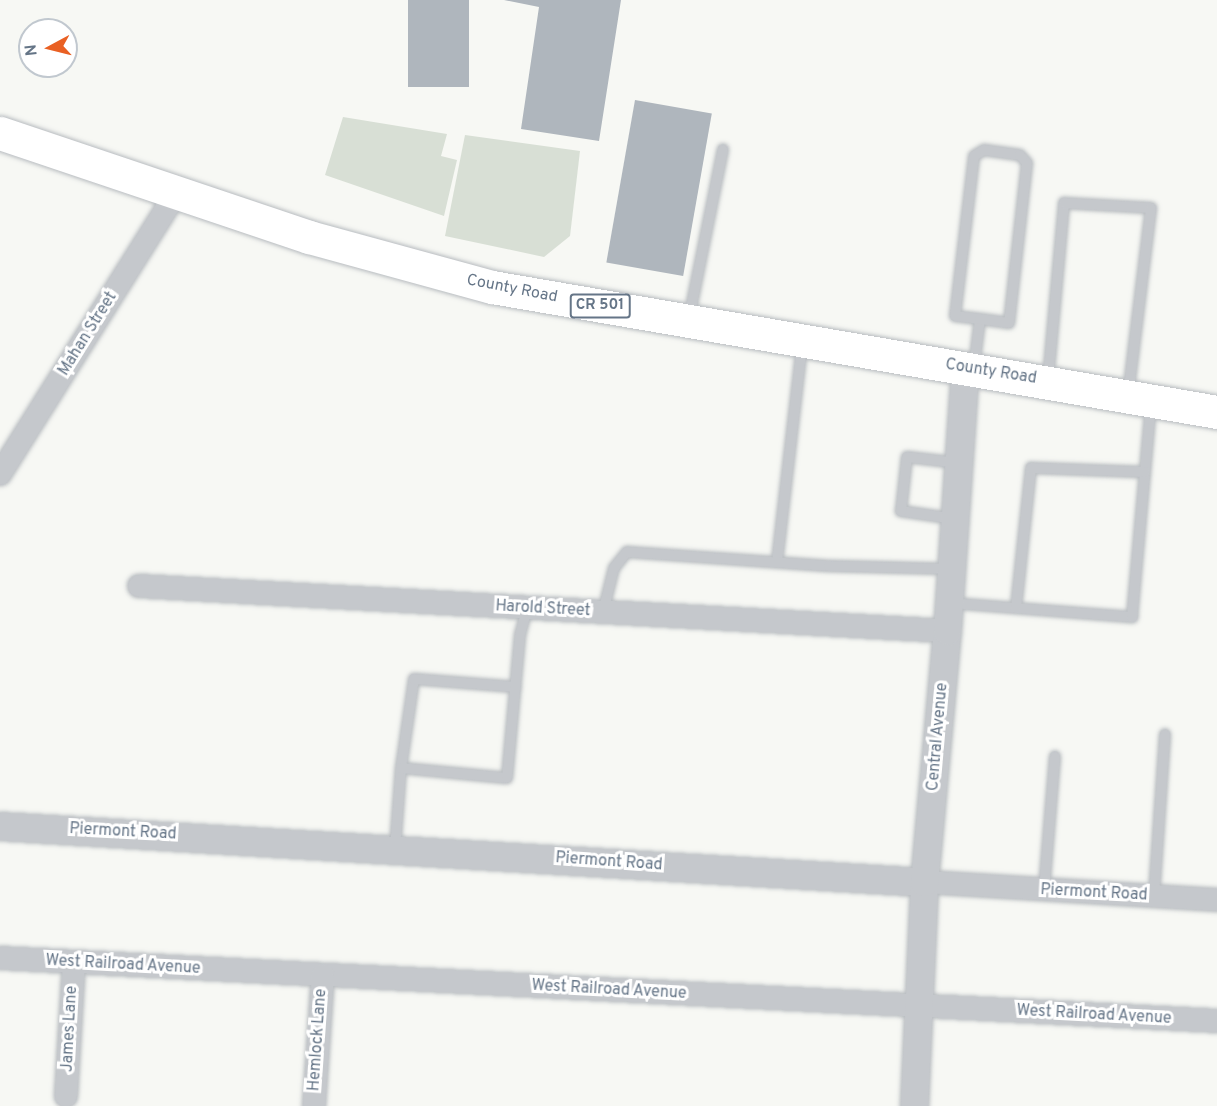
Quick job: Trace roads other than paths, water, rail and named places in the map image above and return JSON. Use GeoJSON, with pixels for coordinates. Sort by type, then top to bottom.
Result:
{"type":"FeatureCollection","features":[{"type":"Feature","properties":{"kind":"main road","name":"County Road"},"geometry":{"type":"LineString","coordinates":[[0,133],[176,193],[412,268],[492,287],[1048,381],[1217,412]]}},
{"type":"Feature","properties":{"kind":"street","name":"Mahan Street"},"geometry":{"type":"LineString","coordinates":[[0,474],[176,193]]}},
{"type":"Feature","properties":{"kind":"street","name":"Central Avenue"},"geometry":{"type":"LineString","coordinates":[[914,1106],[924,882],[950,603],[958,463],[969,369]]}},
{"type":"Feature","properties":{"kind":"street","name":"Harold Street"},"geometry":{"type":"LineString","coordinates":[[139,586],[947,632]]}},
{"type":"Feature","properties":{"kind":"street","name":"Piermont Road"},"geometry":{"type":"LineString","coordinates":[[0,826],[1217,900]]}},
{"type":"Feature","properties":{"kind":"street","name":"West Railroad Avenue"},"geometry":{"type":"LineString","coordinates":[[0,958],[1217,1021]]}},
{"type":"Feature","properties":{"kind":"street","name":"James Lane"},"geometry":{"type":"LineString","coordinates":[[66,1096],[74,963]]}},
{"type":"Feature","properties":{"kind":"street","name":"Hemlock Lane"},"geometry":{"type":"LineString","coordinates":[[314,1106],[323,975]]}},
{"type":"Feature","properties":{"kind":"lane"},"geometry":{"type":"LineString","coordinates":[[688,321],[723,149]]}},
{"type":"Feature","properties":{"kind":"lane"},"geometry":{"type":"LineString","coordinates":[[984,150],[1020,155],[1027,164],[1009,323],[980,320],[955,316],[974,156],[984,150]]}},
{"type":"Feature","properties":{"kind":"lane"},"geometry":{"type":"LineString","coordinates":[[950,603],[1132,617],[1145,472],[1140,398],[1151,208],[1064,203],[1048,381]]}},
{"type":"Feature","properties":{"kind":"lane"},"geometry":{"type":"LineString","coordinates":[[969,369],[980,320]]}},
{"type":"Feature","properties":{"kind":"lane"},"geometry":{"type":"LineString","coordinates":[[777,562],[803,341]]}},
{"type":"Feature","properties":{"kind":"lane"},"geometry":{"type":"LineString","coordinates":[[955,519],[901,511],[907,457],[958,463]]}},
{"type":"Feature","properties":{"kind":"lane"},"geometry":{"type":"LineString","coordinates":[[1017,608],[1031,468],[1145,472]]}},
{"type":"Feature","properties":{"kind":"lane"},"geometry":{"type":"LineString","coordinates":[[603,612],[614,568],[627,552],[777,562],[952,569]]}},
{"type":"Feature","properties":{"kind":"lane"},"geometry":{"type":"LineString","coordinates":[[401,768],[507,778],[520,635],[528,608]]}},
{"type":"Feature","properties":{"kind":"lane"},"geometry":{"type":"LineString","coordinates":[[395,849],[401,768],[414,679],[516,687]]}},
{"type":"Feature","properties":{"kind":"lane"},"geometry":{"type":"LineString","coordinates":[[1154,896],[1165,734]]}},
{"type":"Feature","properties":{"kind":"lane"},"geometry":{"type":"LineString","coordinates":[[1044,890],[1055,756]]}}]}
